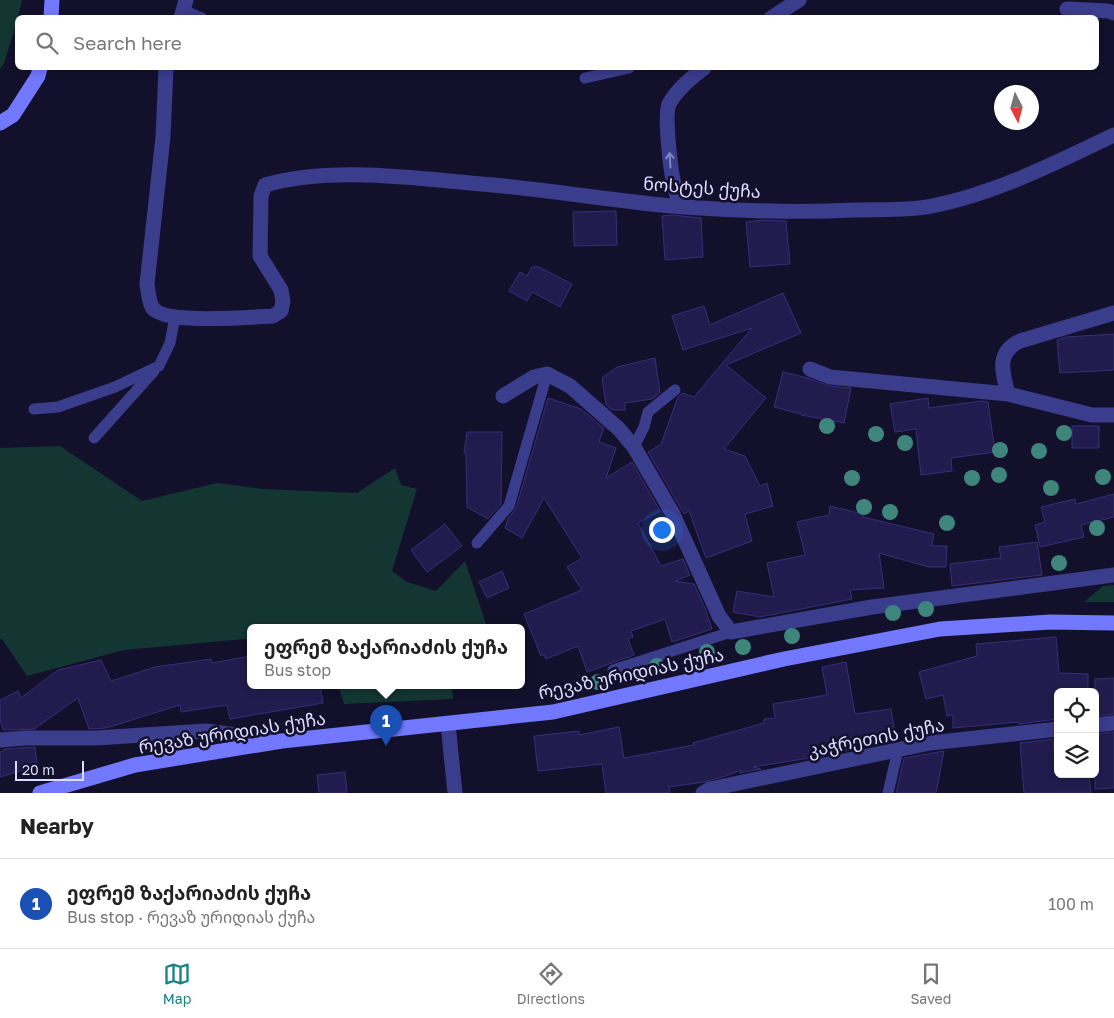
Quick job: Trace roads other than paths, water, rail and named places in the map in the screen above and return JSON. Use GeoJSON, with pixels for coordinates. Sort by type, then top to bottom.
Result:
{"type":"FeatureCollection","features":[{"type":"Feature","properties":{"kind":"street"},"geometry":{"type":"LineString","coordinates":[[51,15],[52,0]]}},
{"type":"Feature","properties":{"kind":"street"},"geometry":{"type":"LineString","coordinates":[[776,15],[799,0]]}},
{"type":"Feature","properties":{"kind":"street"},"geometry":{"type":"LineString","coordinates":[[1067,9],[1114,13]]}},
{"type":"Feature","properties":{"kind":"street"},"geometry":{"type":"LineString","coordinates":[[0,123],[13,115],[38,76],[40,70]]}},
{"type":"Feature","properties":{"kind":"street"},"geometry":{"type":"LineString","coordinates":[[166,70],[163,137],[147,284],[152,307],[162,315],[175,317]]}},
{"type":"Feature","properties":{"kind":"street"},"geometry":{"type":"LineString","coordinates":[[683,207],[675,192],[671,174],[668,134],[669,105],[687,81],[701,70]]}},
{"type":"Feature","properties":{"kind":"street","name":"ნოსტეს ქუჩა"},"geometry":{"type":"LineString","coordinates":[[175,317],[273,316],[281,312],[284,301],[280,290],[260,256],[261,196],[265,185],[275,182],[326,175],[404,177],[521,187],[683,207],[805,212],[929,207],[965,199],[1053,164],[1114,135]]}},
{"type":"Feature","properties":{"kind":"street"},"geometry":{"type":"LineString","coordinates":[[1008,394],[1003,376],[1003,363],[1004,356],[1010,346],[1020,341],[1114,314]]}},
{"type":"Feature","properties":{"kind":"street"},"geometry":{"type":"LineString","coordinates":[[810,369],[830,377],[1008,394],[1092,415],[1114,415]]}},
{"type":"Feature","properties":{"kind":"street"},"geometry":{"type":"LineString","coordinates":[[503,396],[534,377],[547,374],[570,386],[619,429],[634,447],[673,514],[719,616],[731,632]]}},
{"type":"Feature","properties":{"kind":"street","name":"რევაზ ურიდიას ქუჩა"},"geometry":{"type":"LineString","coordinates":[[731,632],[872,607],[1114,575]]}},
{"type":"Feature","properties":{"kind":"street","name":"რევაზ ურიდიას ქუჩა"},"geometry":{"type":"LineString","coordinates":[[40,793],[136,765],[282,741],[553,712],[784,658],[940,629],[1050,622],[1114,623]]}},
{"type":"Feature","properties":{"kind":"street"},"geometry":{"type":"LineString","coordinates":[[1099,725],[1114,723]]}},
{"type":"Feature","properties":{"kind":"street"},"geometry":{"type":"LineString","coordinates":[[448,724],[455,793]]}},
{"type":"Feature","properties":{"kind":"street","name":"კაჭრეთის ქუჩა"},"geometry":{"type":"LineString","coordinates":[[703,793],[710,789],[930,744],[1054,729]]}},
{"type":"Feature","properties":{"kind":"street"},"geometry":{"type":"LineString","coordinates":[[0,740],[96,738],[206,731],[282,741]]}},
{"type":"Feature","properties":{"kind":"lane"},"geometry":{"type":"LineString","coordinates":[[183,9],[196,15]]}},
{"type":"Feature","properties":{"kind":"lane"},"geometry":{"type":"LineString","coordinates":[[585,78],[620,70]]}},
{"type":"Feature","properties":{"kind":"lane"},"geometry":{"type":"LineString","coordinates":[[94,438],[159,366],[170,343],[175,317]]}},
{"type":"Feature","properties":{"kind":"lane"},"geometry":{"type":"LineString","coordinates":[[34,409],[58,407],[115,387],[159,366]]}},
{"type":"Feature","properties":{"kind":"lane"},"geometry":{"type":"LineString","coordinates":[[477,543],[509,506],[547,374]]}},
{"type":"Feature","properties":{"kind":"lane"},"geometry":{"type":"LineString","coordinates":[[634,447],[644,427],[648,412],[675,390]]}},
{"type":"Feature","properties":{"kind":"lane","name":"რევაზ ურიდიას ქუჩა"},"geometry":{"type":"LineString","coordinates":[[613,670],[731,632]]}},
{"type":"Feature","properties":{"kind":"lane"},"geometry":{"type":"LineString","coordinates":[[888,793],[898,750]]}},
{"type":"Feature","properties":{"kind":"place","name":"ეფრემ ზაქარიაძის ქუჩა"},"geometry":{"type":"Point","coordinates":[386,746]}}]}
